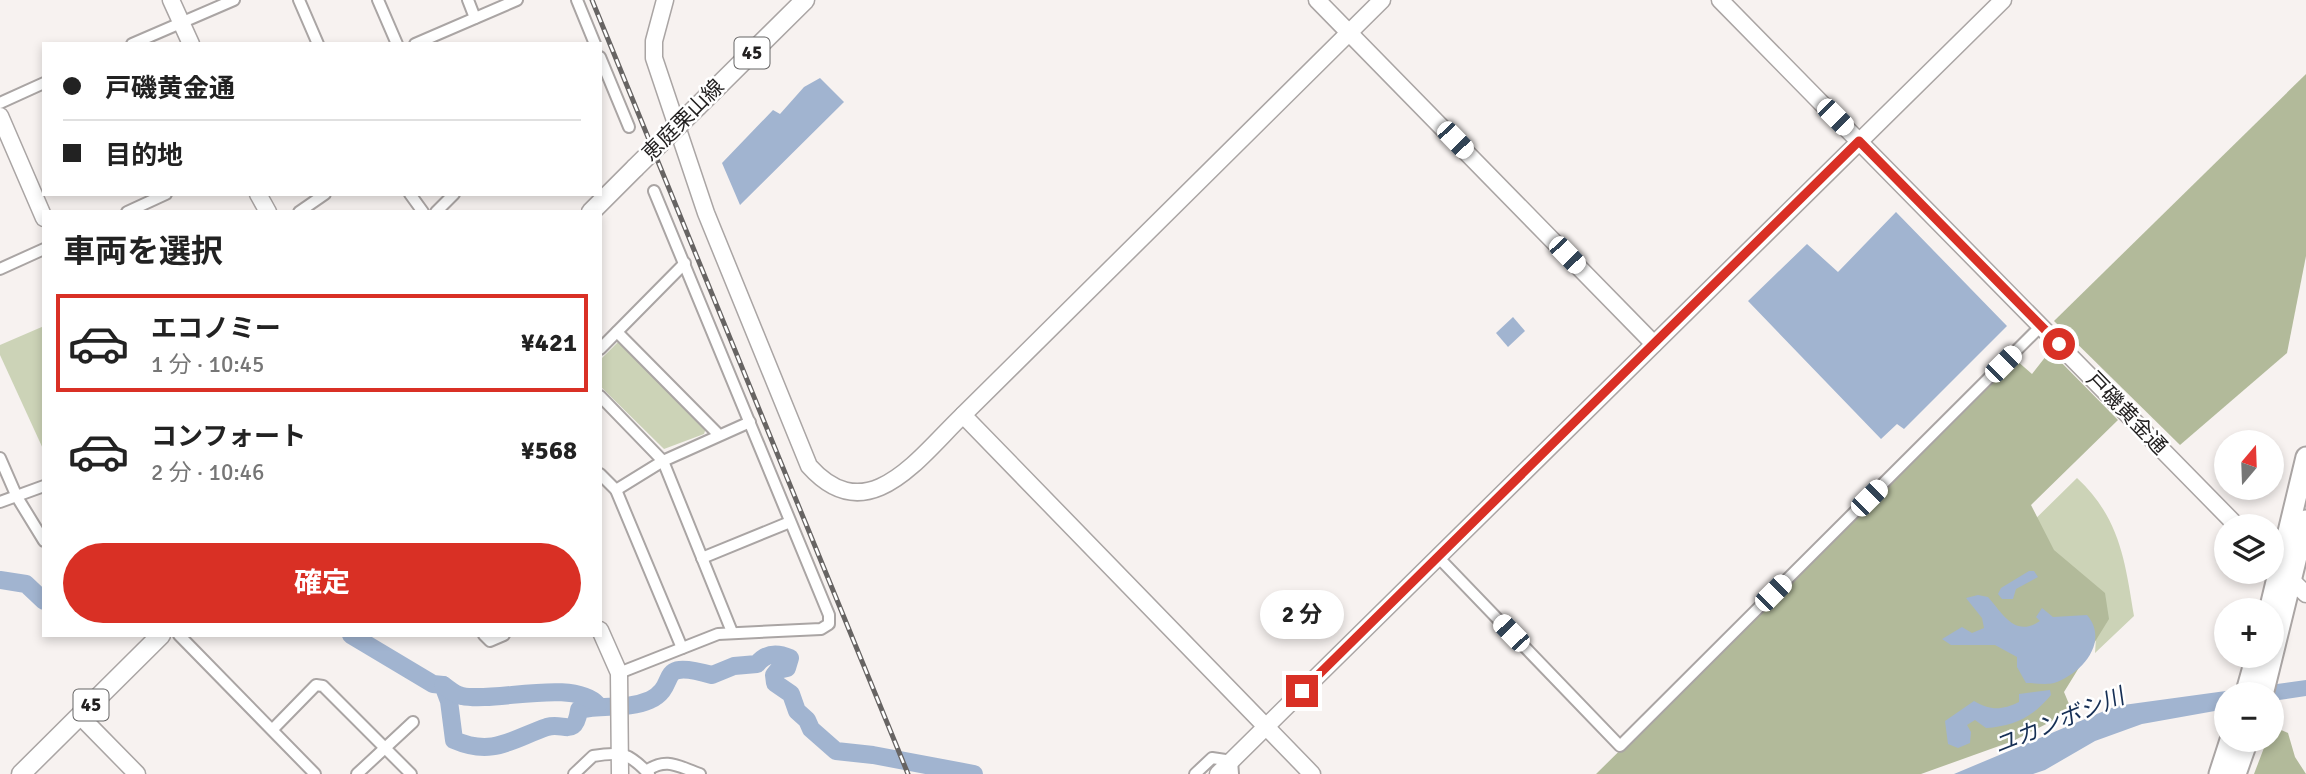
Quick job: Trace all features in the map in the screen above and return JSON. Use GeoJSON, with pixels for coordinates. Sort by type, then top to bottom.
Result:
{"type":"FeatureCollection","features":[{"type":"Feature","properties":{"kind":"highway"},"geometry":{"type":"LineString","coordinates":[[2284,556],[2306,457]]}},
{"type":"Feature","properties":{"kind":"highway"},"geometry":{"type":"LineString","coordinates":[[2284,564],[2306,520]]}},
{"type":"Feature","properties":{"kind":"highway"},"geometry":{"type":"LineString","coordinates":[[2257,682],[2278,584]]}},
{"type":"Feature","properties":{"kind":"highway"},"geometry":{"type":"LineString","coordinates":[[2219,774],[2226,752]]}},
{"type":"Feature","properties":{"kind":"highway"},"geometry":{"type":"LineString","coordinates":[[2236,774],[2244,752]]}},
{"type":"Feature","properties":{"kind":"main road","name":"恵庭栗山線"},"geometry":{"type":"LineString","coordinates":[[593,210],[805,0]]}},
{"type":"Feature","properties":{"kind":"main road","name":"45"},"geometry":{"type":"LineString","coordinates":[[20,774],[159,637]]}},
{"type":"Feature","properties":{"kind":"street"},"geometry":{"type":"LineString","coordinates":[[172,0],[190,42]]}},
{"type":"Feature","properties":{"kind":"street"},"geometry":{"type":"LineString","coordinates":[[137,42],[234,0]]}},
{"type":"Feature","properties":{"kind":"street"},"geometry":{"type":"LineString","coordinates":[[299,0],[317,42]]}},
{"type":"Feature","properties":{"kind":"street"},"geometry":{"type":"LineString","coordinates":[[378,0],[396,42]]}},
{"type":"Feature","properties":{"kind":"street"},"geometry":{"type":"LineString","coordinates":[[467,0],[475,18]]}},
{"type":"Feature","properties":{"kind":"street"},"geometry":{"type":"LineString","coordinates":[[420,42],[517,0]]}},
{"type":"Feature","properties":{"kind":"street"},"geometry":{"type":"LineString","coordinates":[[577,0],[594,42]]}},
{"type":"Feature","properties":{"kind":"street"},"geometry":{"type":"LineString","coordinates":[[665,0],[654,41],[654,58],[706,213],[809,466],[831,486],[860,494],[892,483],[1382,0]]}},
{"type":"Feature","properties":{"kind":"street"},"geometry":{"type":"LineString","coordinates":[[1317,0],[1654,344]]}},
{"type":"Feature","properties":{"kind":"street","name":"戸磯黄金通"},"geometry":{"type":"LineString","coordinates":[[1720,0],[2225,514]]}},
{"type":"Feature","properties":{"kind":"street"},"geometry":{"type":"LineString","coordinates":[[1218,774],[1232,767],[1265,726],[2003,0]]}},
{"type":"Feature","properties":{"kind":"street"},"geometry":{"type":"LineString","coordinates":[[602,62],[629,127]]}},
{"type":"Feature","properties":{"kind":"street"},"geometry":{"type":"LineString","coordinates":[[0,103],[42,84]]}},
{"type":"Feature","properties":{"kind":"street"},"geometry":{"type":"LineString","coordinates":[[0,116],[42,213]]}},
{"type":"Feature","properties":{"kind":"street"},"geometry":{"type":"LineString","coordinates":[[619,673],[718,634],[821,629],[829,624],[829,615],[654,191]]}},
{"type":"Feature","properties":{"kind":"street"},"geometry":{"type":"LineString","coordinates":[[302,210],[322,196]]}},
{"type":"Feature","properties":{"kind":"street"},"geometry":{"type":"LineString","coordinates":[[438,210],[452,196]]}},
{"type":"Feature","properties":{"kind":"street"},"geometry":{"type":"LineString","coordinates":[[132,210],[148,203]]}},
{"type":"Feature","properties":{"kind":"street"},"geometry":{"type":"LineString","coordinates":[[0,269],[42,250]]}},
{"type":"Feature","properties":{"kind":"street"},"geometry":{"type":"LineString","coordinates":[[602,347],[685,263]]}},
{"type":"Feature","properties":{"kind":"street"},"geometry":{"type":"LineString","coordinates":[[1438,557],[1620,746],[2041,326]]}},
{"type":"Feature","properties":{"kind":"street"},"geometry":{"type":"LineString","coordinates":[[617,332],[719,436]]}},
{"type":"Feature","properties":{"kind":"street"},"geometry":{"type":"LineString","coordinates":[[602,398],[663,461],[732,632]]}},
{"type":"Feature","properties":{"kind":"street"},"geometry":{"type":"LineString","coordinates":[[963,415],[1312,774]]}},
{"type":"Feature","properties":{"kind":"street"},"geometry":{"type":"LineString","coordinates":[[616,490],[663,461],[750,422]]}},
{"type":"Feature","properties":{"kind":"street"},"geometry":{"type":"LineString","coordinates":[[0,458],[17,497],[42,538]]}},
{"type":"Feature","properties":{"kind":"street"},"geometry":{"type":"LineString","coordinates":[[602,476],[616,490],[682,648]]}},
{"type":"Feature","properties":{"kind":"street"},"geometry":{"type":"LineString","coordinates":[[0,502],[42,487]]}},
{"type":"Feature","properties":{"kind":"street"},"geometry":{"type":"LineString","coordinates":[[702,558],[790,522]]}},
{"type":"Feature","properties":{"kind":"street"},"geometry":{"type":"LineString","coordinates":[[2284,573],[2306,594]]}},
{"type":"Feature","properties":{"kind":"street"},"geometry":{"type":"LineString","coordinates":[[602,635],[619,673],[620,774]]}},
{"type":"Feature","properties":{"kind":"street"},"geometry":{"type":"LineString","coordinates":[[181,637],[315,774]]}},
{"type":"Feature","properties":{"kind":"street"},"geometry":{"type":"LineString","coordinates":[[273,729],[316,685],[323,686],[411,774]]}},
{"type":"Feature","properties":{"kind":"street"},"geometry":{"type":"LineString","coordinates":[[80,716],[137,774]]}},
{"type":"Feature","properties":{"kind":"street"},"geometry":{"type":"LineString","coordinates":[[357,774],[413,722]]}},
{"type":"Feature","properties":{"kind":"street"},"geometry":{"type":"LineString","coordinates":[[574,774],[593,755],[621,753],[631,756],[647,772],[659,762],[666,762],[699,774]]}},
{"type":"Feature","properties":{"kind":"street"},"geometry":{"type":"LineString","coordinates":[[1195,774],[1212,758],[1232,767]]}},
{"type":"Feature","properties":{"kind":"green space"},"geometry":{"type":"Polygon","coordinates":[[[2306,74],[2306,256],[2287,353],[2180,445],[2054,321],[2306,74]]]}},
{"type":"Feature","properties":{"kind":"green space"},"geometry":{"type":"Polygon","coordinates":[[[42,327],[42,447],[0,355],[0,345],[42,327]]]}},
{"type":"Feature","properties":{"kind":"green space"},"geometry":{"type":"Polygon","coordinates":[[[618,342],[706,428],[704,434],[664,449],[602,388],[602,358],[618,342]]]}},
{"type":"Feature","properties":{"kind":"green space"},"geometry":{"type":"Polygon","coordinates":[[[2050,351],[2118,420],[2031,505],[2054,550],[2105,593],[2109,619],[2064,692],[2069,704],[2064,715],[2013,741],[1921,774],[1596,774],[2016,360],[2032,374],[2050,351]]]}},
{"type":"Feature","properties":{"kind":"green space"},"geometry":{"type":"Polygon","coordinates":[[[2077,478],[2103,509],[2112,525],[2123,559],[2134,616],[2095,653],[2097,622],[2018,536],[2077,478]]]}},
{"type":"Feature","properties":{"kind":"green space"},"geometry":{"type":"Polygon","coordinates":[[[2284,731],[2288,733],[2295,757],[2306,774],[2254,774],[2262,752],[2284,752],[2284,731]]]}},
{"type":"Feature","properties":{"kind":"water"},"geometry":{"type":"Polygon","coordinates":[[[820,78],[844,102],[740,205],[722,163],[773,110],[780,114],[804,87],[820,78]]]}},
{"type":"Feature","properties":{"kind":"water"},"geometry":{"type":"Polygon","coordinates":[[[1896,212],[2007,326],[1904,429],[1897,424],[1881,439],[1748,301],[1807,244],[1838,272],[1896,212]]]}},
{"type":"Feature","properties":{"kind":"water"},"geometry":{"type":"Polygon","coordinates":[[[1513,317],[1525,331],[1508,347],[1496,333],[1513,317]]]}},
{"type":"Feature","properties":{"kind":"water"},"geometry":{"type":"Polygon","coordinates":[[[2029,571],[2034,571],[2038,577],[2016,589],[2013,599],[2002,599],[1998,594],[2001,588],[2029,571]]]}},
{"type":"Feature","properties":{"kind":"water"},"geometry":{"type":"Polygon","coordinates":[[[1978,595],[1988,597],[2004,617],[2023,627],[2040,621],[2036,617],[2042,608],[2053,617],[2087,615],[2093,625],[2094,646],[2082,665],[2064,679],[2054,683],[2026,683],[2017,667],[2017,657],[1995,645],[1951,645],[1942,639],[1962,627],[1972,633],[1984,628],[1982,618],[1966,598],[1978,595]]]}},
{"type":"Feature","properties":{"kind":"water"},"geometry":{"type":"Polygon","coordinates":[[[2306,680],[2306,696],[2284,699],[2284,683],[2306,680]]]}},
{"type":"Feature","properties":{"kind":"water"},"geometry":{"type":"Polygon","coordinates":[[[2050,690],[2051,695],[2044,703],[2022,719],[1986,728],[1975,720],[1967,725],[1971,732],[1970,743],[1958,748],[1948,744],[1945,721],[1974,701],[1991,708],[2002,708],[2019,702],[2019,694],[2050,690]]]}},
{"type":"Feature","properties":{"kind":"water"},"geometry":{"type":"Polygon","coordinates":[[[2214,693],[2214,711],[2142,724],[2095,741],[2045,770],[2033,774],[1954,774],[2116,706],[2214,693]]]}},
{"type":"Feature","properties":{"kind":"waterway","name":"ユカンボシ川"},"geometry":{"type":"LineString","coordinates":[[0,580],[26,584],[42,599]]}},
{"type":"Feature","properties":{"kind":"waterway","name":"ユカンボシ川"},"geometry":{"type":"LineString","coordinates":[[354,637],[433,684],[443,685],[449,701],[454,740],[468,745],[491,747],[547,727],[572,726],[579,710],[632,705],[650,700],[659,694],[674,671],[712,675],[734,666],[757,664],[776,654],[790,658],[787,668],[778,670],[774,675],[775,683],[791,694],[797,711],[807,720],[811,729],[836,751],[873,755],[974,774]]}},
{"type":"Feature","properties":{"kind":"waterway"},"geometry":{"type":"LineString","coordinates":[[443,685],[462,696],[571,693],[586,697],[598,705]]}},
{"type":"Feature","properties":{"kind":"railway"},"geometry":{"type":"LineString","coordinates":[[592,0],[908,774]]}},
{"type":"Feature","properties":{"kind":"route"},"geometry":{"type":"LineString","coordinates":[[1302,691],[1859,141],[2059,344]]}}]}
